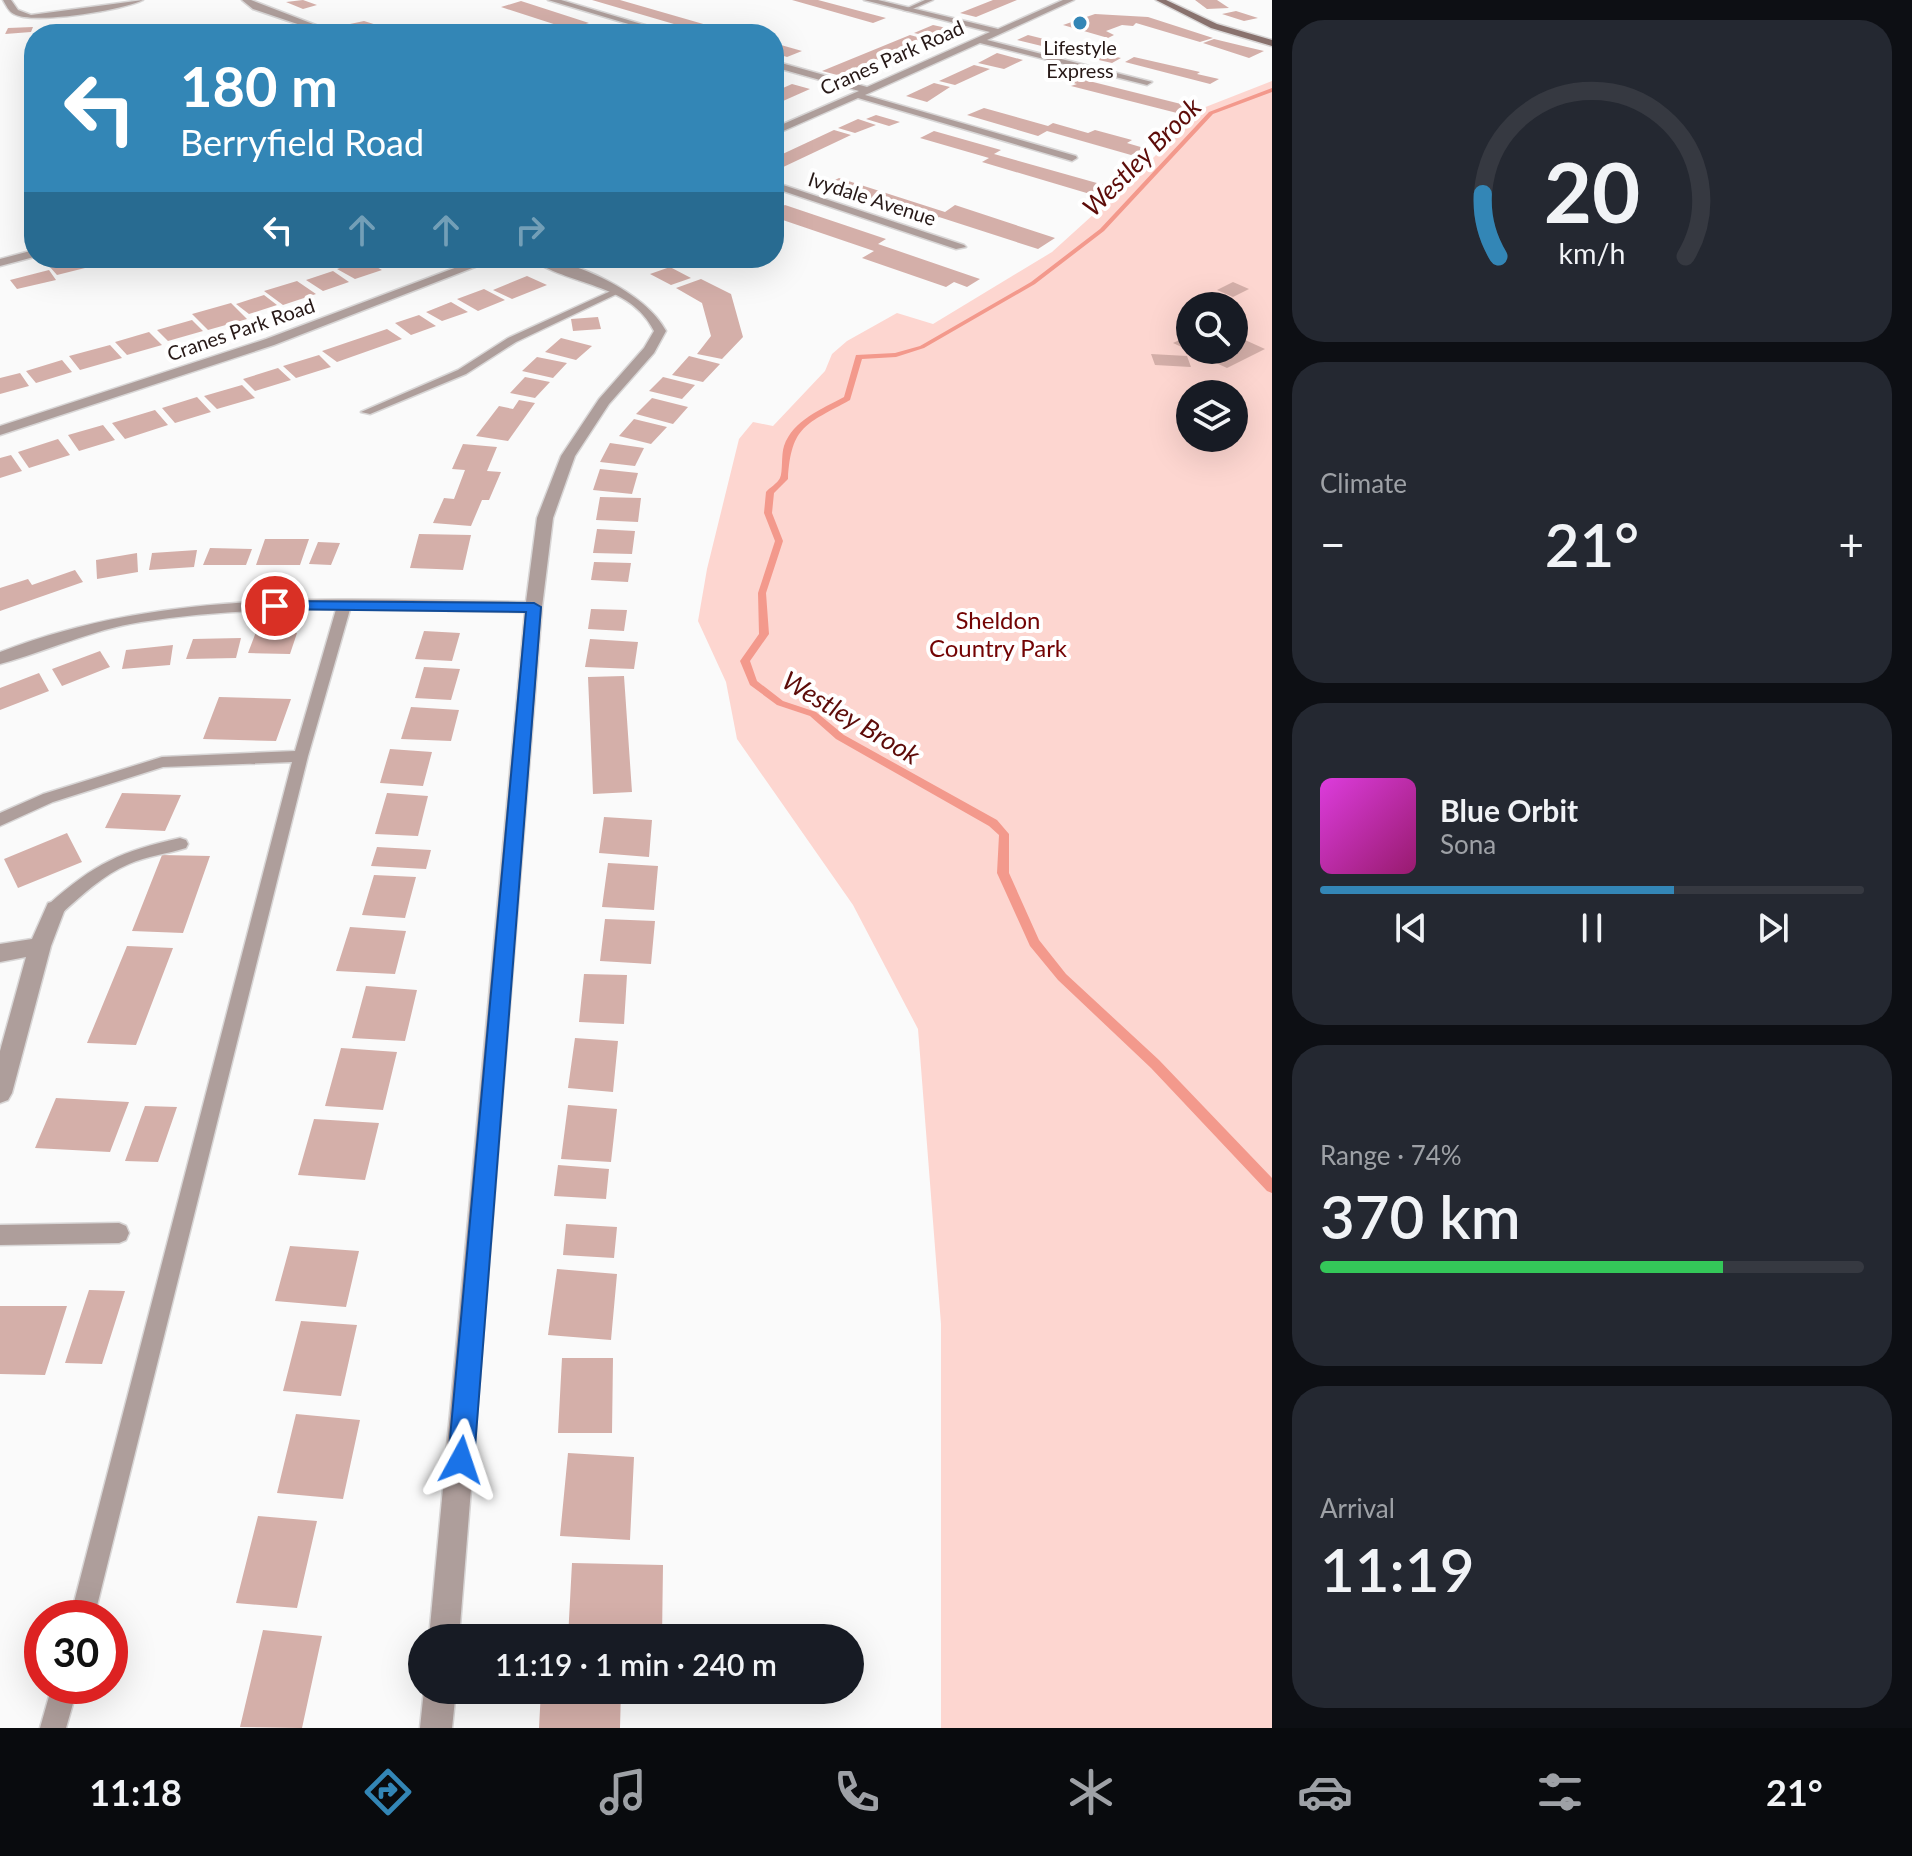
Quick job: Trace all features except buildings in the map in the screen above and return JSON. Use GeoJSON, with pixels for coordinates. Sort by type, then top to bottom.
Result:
{"type":"FeatureCollection","features":[{"type":"Feature","properties":{"kind":"street"},"geometry":{"type":"LineString","coordinates":[[7,0],[20,15],[55,16],[139,0]]}},
{"type":"Feature","properties":{"kind":"street"},"geometry":{"type":"LineString","coordinates":[[246,0],[256,7],[306,24]]}},
{"type":"Feature","properties":{"kind":"street"},"geometry":{"type":"LineString","coordinates":[[552,0],[636,24]]}},
{"type":"Feature","properties":{"kind":"street"},"geometry":{"type":"LineString","coordinates":[[868,0],[999,32]]}},
{"type":"Feature","properties":{"kind":"street","name":"Cranes Park Road"},"geometry":{"type":"LineString","coordinates":[[784,127],[1070,0]]}},
{"type":"Feature","properties":{"kind":"street"},"geometry":{"type":"LineString","coordinates":[[1160,0],[1214,26],[1272,43]]}},
{"type":"Feature","properties":{"kind":"street"},"geometry":{"type":"LineString","coordinates":[[980,41],[1147,82]]}},
{"type":"Feature","properties":{"kind":"street"},"geometry":{"type":"LineString","coordinates":[[784,67],[1072,158]]}},
{"type":"Feature","properties":{"kind":"street","name":"Ivydale Avenue"},"geometry":{"type":"LineString","coordinates":[[784,188],[960,247]]}},
{"type":"Feature","properties":{"kind":"street"},"geometry":{"type":"LineString","coordinates":[[0,263],[24,256]]}},
{"type":"Feature","properties":{"kind":"street","name":"Cranes Park Road"},"geometry":{"type":"LineString","coordinates":[[0,431],[270,342],[466,268]]}},
{"type":"Feature","properties":{"kind":"street"},"geometry":{"type":"LineString","coordinates":[[445,1624],[534,607],[545,518],[568,456],[604,402],[649,350],[660,331],[658,323],[643,306],[560,268]]}},
{"type":"Feature","properties":{"kind":"street"},"geometry":{"type":"LineString","coordinates":[[0,658],[52,638],[138,617],[205,609],[534,607]]}},
{"type":"Feature","properties":{"kind":"street"},"geometry":{"type":"LineString","coordinates":[[0,1093],[40,946],[55,909]]}},
{"type":"Feature","properties":{"kind":"street"},"geometry":{"type":"LineString","coordinates":[[0,953],[40,946]]}},
{"type":"Feature","properties":{"kind":"street"},"geometry":{"type":"LineString","coordinates":[[436,1728],[439,1704]]}},
{"type":"Feature","properties":{"kind":"lane"},"geometry":{"type":"LineString","coordinates":[[906,10],[930,0]]}},
{"type":"Feature","properties":{"kind":"lane"},"geometry":{"type":"LineString","coordinates":[[366,412],[462,372],[512,340],[616,292]]}},
{"type":"Feature","properties":{"kind":"lane"},"geometry":{"type":"LineString","coordinates":[[87,1600],[301,756],[344,606]]}},
{"type":"Feature","properties":{"kind":"lane"},"geometry":{"type":"LineString","coordinates":[[0,820],[48,798],[162,762],[301,756]]}},
{"type":"Feature","properties":{"kind":"lane"},"geometry":{"type":"LineString","coordinates":[[55,909],[95,873],[118,861],[130,855],[180,844]]}},
{"type":"Feature","properties":{"kind":"lane"},"geometry":{"type":"LineString","coordinates":[[0,1235],[119,1233]]}},
{"type":"Feature","properties":{"kind":"lane"},"geometry":{"type":"LineString","coordinates":[[53,1728],[60,1704]]}},
{"type":"Feature","properties":{"kind":"green space","name":"Sheldon Country Park"},"geometry":{"type":"Polygon","coordinates":[[[1272,81],[1272,1728],[941,1728],[941,1324],[918,1029],[853,905],[737,739],[726,682],[698,621],[707,569],[739,439],[753,422],[773,426],[825,371],[832,354],[847,341],[897,313],[933,324],[1052,252],[1126,185],[1203,108],[1272,81]]]}},
{"type":"Feature","properties":{"kind":"waterway","name":"Westley Brook"},"geometry":{"type":"LineString","coordinates":[[1272,90],[1211,113],[1102,230],[1033,283],[922,347],[896,355],[859,357],[847,398],[800,427],[788,447],[784,479],[770,492],[768,513],[779,541],[762,593],[764,634],[745,661],[753,683],[780,703],[813,714],[840,737],[993,823],[1004,834],[1003,873],[1034,943],[1062,977],[1155,1064],[1272,1187]]}},
{"type":"Feature","properties":{"kind":"place","name":"Lifestyle Express"},"geometry":{"type":"Point","coordinates":[1080,23]}},
{"type":"Feature","properties":{"kind":"route"},"geometry":{"type":"LineString","coordinates":[[275,606],[534,607],[461,1460]]}}]}
